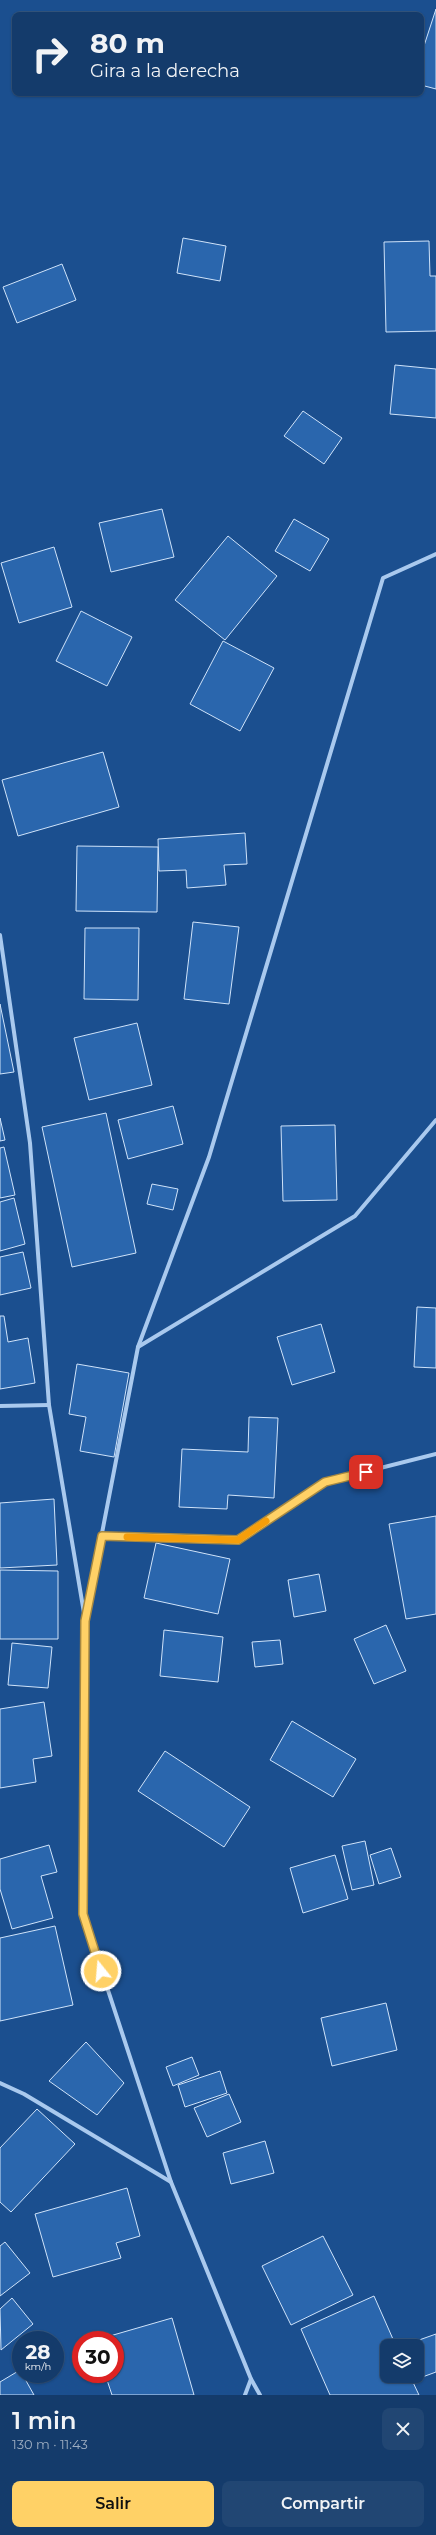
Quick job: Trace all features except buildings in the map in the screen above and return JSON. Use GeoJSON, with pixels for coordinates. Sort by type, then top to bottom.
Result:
{"type":"FeatureCollection","features":[{"type":"Feature","properties":{"kind":"street"},"geometry":{"type":"LineString","coordinates":[[85,1621],[138,1347],[209,1157],[383,578],[436,554]]}},
{"type":"Feature","properties":{"kind":"street"},"geometry":{"type":"LineString","coordinates":[[0,935],[30,1143],[48,1405],[85,1621],[83,1914],[171,2182],[251,2379],[260,2395]]}},
{"type":"Feature","properties":{"kind":"street"},"geometry":{"type":"LineString","coordinates":[[138,1347],[355,1216],[436,1120]]}},
{"type":"Feature","properties":{"kind":"street"},"geometry":{"type":"LineString","coordinates":[[0,1406],[48,1405]]}},
{"type":"Feature","properties":{"kind":"street"},"geometry":{"type":"LineString","coordinates":[[102,1536],[238,1540],[325,1482],[436,1454]]}},
{"type":"Feature","properties":{"kind":"street"},"geometry":{"type":"LineString","coordinates":[[0,2083],[24,2094],[171,2182]]}},
{"type":"Feature","properties":{"kind":"street"},"geometry":{"type":"LineString","coordinates":[[245,2395],[251,2379]]}},
{"type":"Feature","properties":{"kind":"slow traffic"},"geometry":{"type":"LineString","coordinates":[[127,1537],[238,1540],[266,1521]]}},
{"type":"Feature","properties":{"kind":"route"},"geometry":{"type":"LineString","coordinates":[[101,1971],[83,1914],[85,1621],[102,1536],[238,1540],[325,1482],[366,1472]]}}]}
